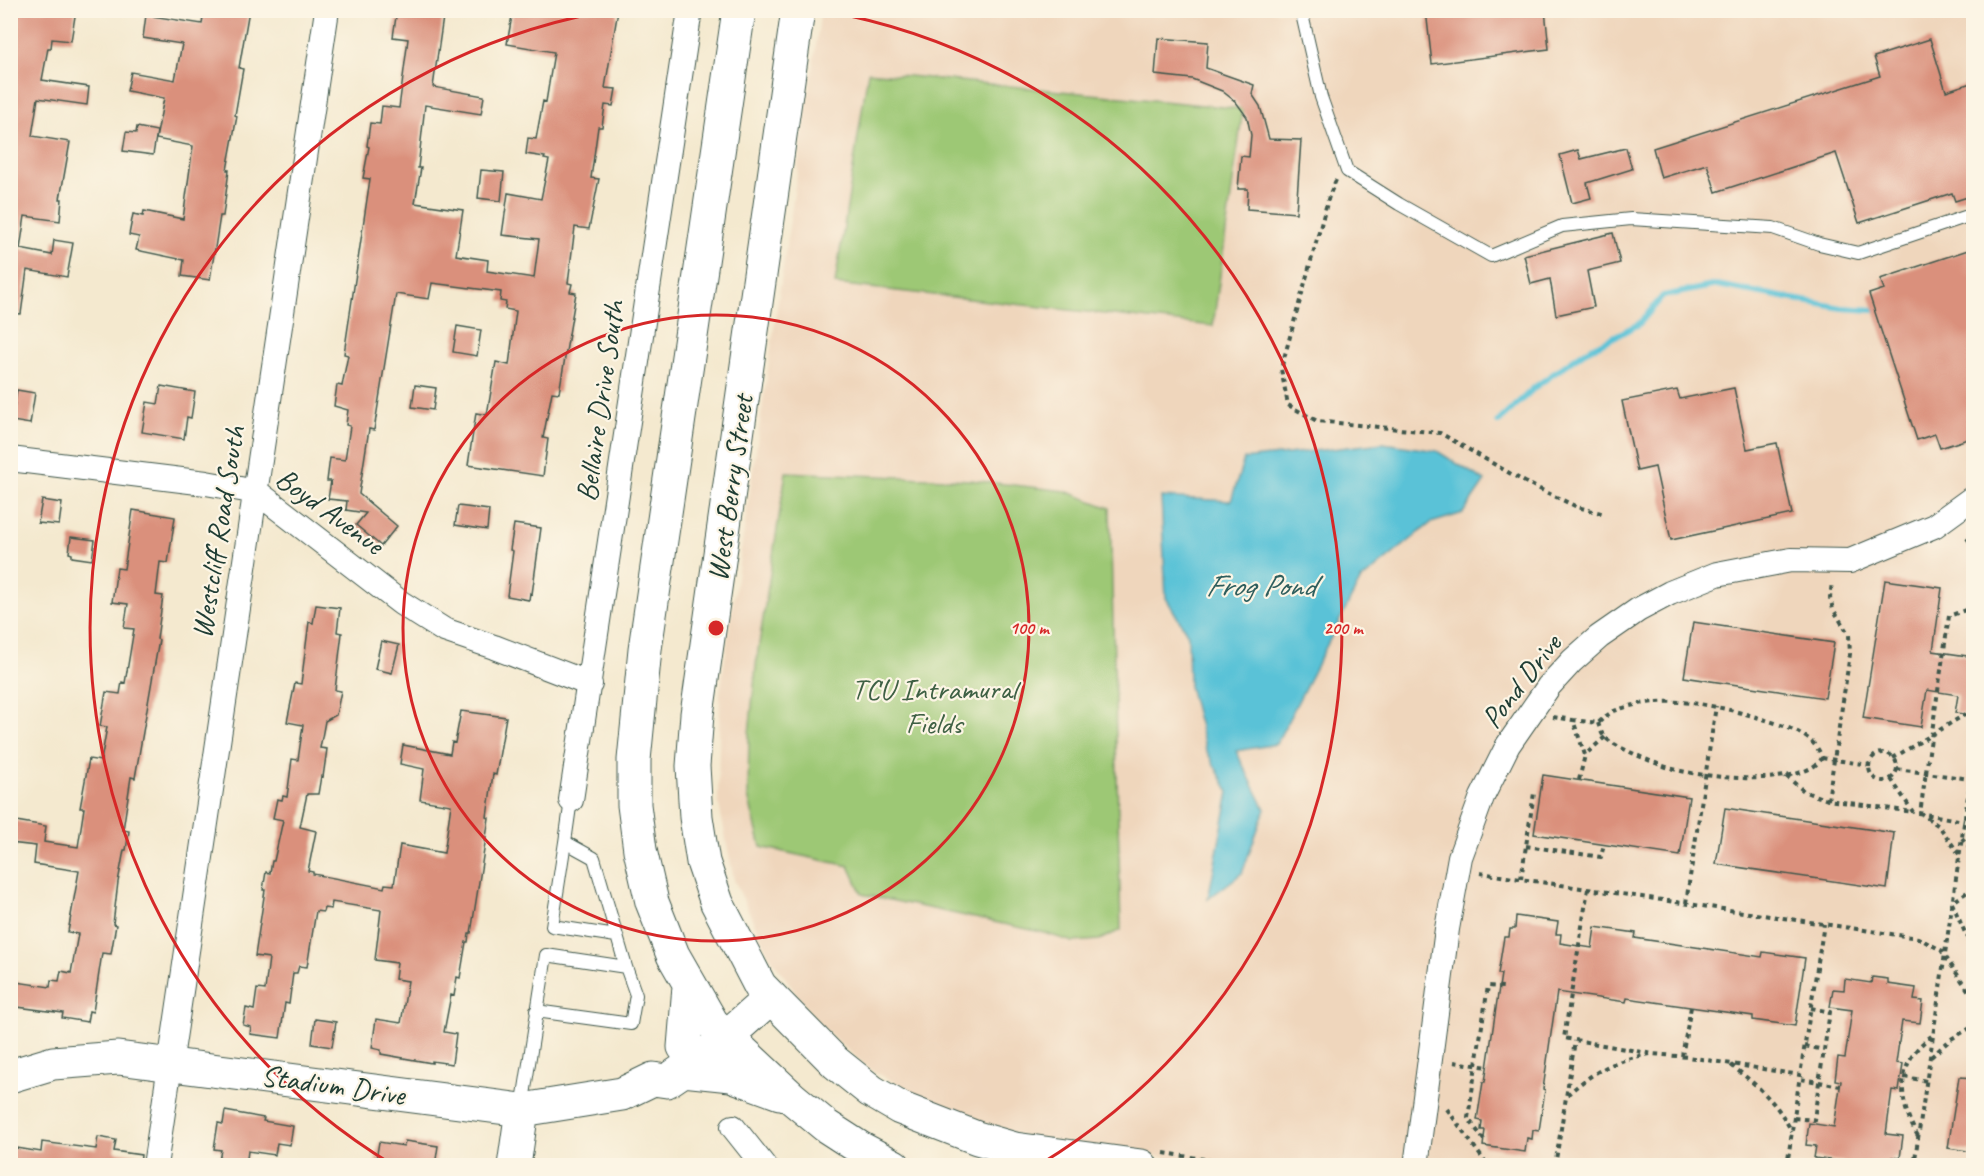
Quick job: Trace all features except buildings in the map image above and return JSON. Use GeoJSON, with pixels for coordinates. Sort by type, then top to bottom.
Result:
{"type":"FeatureCollection","features":[{"type":"Feature","properties":{"kind":"main road","name":"West Berry Street"},"geometry":{"type":"LineString","coordinates":[[740,10],[645,649],[634,760],[634,806],[640,850],[650,892],[673,955],[689,986],[719,1030],[792,1098],[826,1126],[894,1166]]}},
{"type":"Feature","properties":{"kind":"main road","name":"West Berry Street"},"geometry":{"type":"LineString","coordinates":[[798,10],[697,714],[693,766],[696,817],[703,862],[717,903],[765,992],[836,1063],[871,1091],[900,1108],[977,1138],[1015,1149],[1149,1159]]}},
{"type":"Feature","properties":{"kind":"main road"},"geometry":{"type":"LineString","coordinates":[[689,986],[673,1065],[731,1075],[792,1098]]}},
{"type":"Feature","properties":{"kind":"main road","name":"Stadium Drive"},"geometry":{"type":"LineString","coordinates":[[10,1076],[53,1063],[118,1058],[522,1110],[622,1094],[673,1065],[765,992]]}},
{"type":"Feature","properties":{"kind":"main road"},"geometry":{"type":"LineString","coordinates":[[514,1166],[522,1110]]}},
{"type":"Feature","properties":{"kind":"street","name":"Westcliff Road South"},"geometry":{"type":"LineString","coordinates":[[155,1166],[327,10]]}},
{"type":"Feature","properties":{"kind":"street","name":"Bellaire Drive South"},"geometry":{"type":"LineString","coordinates":[[571,800],[690,10]]}},
{"type":"Feature","properties":{"kind":"street","name":"Boyd Avenue"},"geometry":{"type":"LineString","coordinates":[[10,459],[206,483],[257,492],[401,603],[444,630],[590,684]]}},
{"type":"Feature","properties":{"kind":"street","name":"Pond Drive"},"geometry":{"type":"LineString","coordinates":[[1416,1166],[1447,929],[1460,857],[1482,797],[1508,745],[1550,686],[1572,661],[1599,637],[1638,610],[1670,593],[1717,574],[1791,560],[1850,561],[1935,526],[1974,497]]}},
{"type":"Feature","properties":{"kind":"street"},"geometry":{"type":"LineString","coordinates":[[734,1127],[764,1166]]}},
{"type":"Feature","properties":{"kind":"lane"},"geometry":{"type":"LineString","coordinates":[[1301,10],[1321,97],[1347,171],[1399,204],[1491,256],[1562,226],[1631,219],[1773,228],[1819,244],[1858,253],[1974,214]]}},
{"type":"Feature","properties":{"kind":"lane"},"geometry":{"type":"LineString","coordinates":[[571,800],[552,926],[616,936]]}},
{"type":"Feature","properties":{"kind":"lane"},"geometry":{"type":"LineString","coordinates":[[536,1011],[631,1024],[636,995],[616,936],[594,858],[565,842]]}},
{"type":"Feature","properties":{"kind":"lane"},"geometry":{"type":"LineString","coordinates":[[522,1110],[546,955],[626,967]]}},
{"type":"Feature","properties":{"kind":"path"},"geometry":{"type":"LineString","coordinates":[[1344,163],[1329,196],[1281,369],[1288,405],[1317,420],[1440,433],[1496,466],[1577,507],[1605,514]]}},
{"type":"Feature","properties":{"kind":"path"},"geometry":{"type":"LineString","coordinates":[[1967,538],[1974,547]]}},
{"type":"Feature","properties":{"kind":"path"},"geometry":{"type":"LineString","coordinates":[[1828,800],[1850,654],[1849,635],[1833,609],[1831,591]]}},
{"type":"Feature","properties":{"kind":"path"},"geometry":{"type":"LineString","coordinates":[[1920,813],[1949,616],[1974,607]]}},
{"type":"Feature","properties":{"kind":"path"},"geometry":{"type":"LineString","coordinates":[[1579,780],[1585,754],[1573,720],[1598,723],[1614,710],[1664,702],[1716,706],[1745,712],[1791,728],[1820,749],[1822,758],[1818,765],[1786,776],[1733,778],[1705,776],[1650,762],[1605,737],[1598,723]]}},
{"type":"Feature","properties":{"kind":"path"},"geometry":{"type":"LineString","coordinates":[[1686,903],[1716,706]]}},
{"type":"Feature","properties":{"kind":"path"},"geometry":{"type":"LineString","coordinates":[[1893,758],[1966,714]]}},
{"type":"Feature","properties":{"kind":"path"},"geometry":{"type":"LineString","coordinates":[[1585,754],[1605,737]]}},
{"type":"Feature","properties":{"kind":"path"},"geometry":{"type":"LineString","coordinates":[[1881,753],[1890,754],[1897,769],[1891,779],[1877,780],[1870,774],[1869,765],[1873,756],[1881,753]]}},
{"type":"Feature","properties":{"kind":"path"},"geometry":{"type":"LineString","coordinates":[[1914,1166],[1974,755]]}},
{"type":"Feature","properties":{"kind":"path"},"geometry":{"type":"LineString","coordinates":[[1822,758],[1869,765]]}},
{"type":"Feature","properties":{"kind":"path"},"geometry":{"type":"LineString","coordinates":[[1897,769],[1970,779]]}},
{"type":"Feature","properties":{"kind":"path"},"geometry":{"type":"LineString","coordinates":[[1786,776],[1805,792],[1828,800],[1964,820]]}},
{"type":"Feature","properties":{"kind":"path"},"geometry":{"type":"LineString","coordinates":[[1891,779],[1912,812]]}},
{"type":"Feature","properties":{"kind":"path"},"geometry":{"type":"LineString","coordinates":[[1969,790],[1974,796]]}},
{"type":"Feature","properties":{"kind":"path"},"geometry":{"type":"LineString","coordinates":[[1521,879],[1534,793]]}},
{"type":"Feature","properties":{"kind":"path"},"geometry":{"type":"LineString","coordinates":[[1920,813],[1939,826],[1959,854]]}},
{"type":"Feature","properties":{"kind":"path"},"geometry":{"type":"LineString","coordinates":[[1962,837],[1974,853]]}},
{"type":"Feature","properties":{"kind":"path"},"geometry":{"type":"LineString","coordinates":[[1526,846],[1601,857],[1604,844]]}},
{"type":"Feature","properties":{"kind":"path"},"geometry":{"type":"LineString","coordinates":[[1458,869],[1918,938],[1941,950],[1974,999]]}},
{"type":"Feature","properties":{"kind":"path"},"geometry":{"type":"LineString","coordinates":[[1952,903],[1974,887]]}},
{"type":"Feature","properties":{"kind":"path"},"geometry":{"type":"LineString","coordinates":[[1588,889],[1564,1038],[1653,1054],[1682,1056],[1729,1064],[1840,1086]]}},
{"type":"Feature","properties":{"kind":"path"},"geometry":{"type":"LineString","coordinates":[[1952,903],[1966,935],[1974,944]]}},
{"type":"Feature","properties":{"kind":"path"},"geometry":{"type":"LineString","coordinates":[[1787,1166],[1824,924]]}},
{"type":"Feature","properties":{"kind":"path"},"geometry":{"type":"LineString","coordinates":[[1484,1140],[1468,1118],[1488,986],[1503,987]]}},
{"type":"Feature","properties":{"kind":"path"},"geometry":{"type":"LineString","coordinates":[[1682,1056],[1691,1007]]}},
{"type":"Feature","properties":{"kind":"path"},"geometry":{"type":"LineString","coordinates":[[1794,1118],[1814,1120],[1830,1012],[1811,1008]]}},
{"type":"Feature","properties":{"kind":"path"},"geometry":{"type":"LineString","coordinates":[[1930,1058],[1951,1039],[1974,1026]]}},
{"type":"Feature","properties":{"kind":"path"},"geometry":{"type":"LineString","coordinates":[[1919,1137],[1904,1103],[1904,1077],[1911,1054],[1920,1043],[1934,1034]]}},
{"type":"Feature","properties":{"kind":"path"},"geometry":{"type":"LineString","coordinates":[[1555,1166],[1575,1041]]}},
{"type":"Feature","properties":{"kind":"path"},"geometry":{"type":"LineString","coordinates":[[1805,1046],[1824,1050]]}},
{"type":"Feature","properties":{"kind":"path"},"geometry":{"type":"LineString","coordinates":[[1566,1096],[1602,1068],[1626,1058],[1653,1054]]}},
{"type":"Feature","properties":{"kind":"path"},"geometry":{"type":"LineString","coordinates":[[1454,1062],[1488,1066]]}},
{"type":"Feature","properties":{"kind":"path"},"geometry":{"type":"LineString","coordinates":[[1729,1064],[1763,1090],[1784,1116],[1792,1132]]}},
{"type":"Feature","properties":{"kind":"path"},"geometry":{"type":"LineString","coordinates":[[1904,1077],[1927,1081]]}},
{"type":"Feature","properties":{"kind":"path"},"geometry":{"type":"LineString","coordinates":[[1447,1109],[1488,1166]]}},
{"type":"Feature","properties":{"kind":"path"},"geometry":{"type":"LineString","coordinates":[[1149,1159],[1250,1166]]}},
{"type":"Feature","properties":{"kind":"shaded area"},"geometry":{"type":"Polygon","coordinates":[[[821,11],[1973,11],[1973,1165],[1222,1166],[1024,1136],[949,1112],[868,1068],[816,1021],[769,955],[734,880],[718,799],[720,693],[821,11]]]}},
{"type":"Feature","properties":{"kind":"green space"},"geometry":{"type":"Polygon","coordinates":[[[868,72],[1243,109],[1213,326],[835,284],[868,72]]]}},
{"type":"Feature","properties":{"kind":"green space","name":"TCU Intramural Fields"},"geometry":{"type":"Polygon","coordinates":[[[786,472],[970,480],[1065,491],[1110,508],[1121,930],[1099,940],[1073,942],[1041,932],[862,894],[849,866],[761,847],[748,796],[749,734],[757,657],[786,472]]]}},
{"type":"Feature","properties":{"kind":"water","name":"Frog Pond"},"geometry":{"type":"Polygon","coordinates":[[[1383,443],[1437,451],[1485,481],[1463,513],[1431,523],[1360,581],[1276,744],[1236,751],[1265,809],[1242,873],[1208,899],[1229,792],[1206,750],[1189,686],[1188,635],[1166,598],[1161,497],[1231,501],[1244,459],[1383,443]]]}},
{"type":"Feature","properties":{"kind":"waterway"},"geometry":{"type":"LineString","coordinates":[[1498,422],[1535,387],[1584,352],[1639,324],[1663,296],[1717,285],[1842,308],[1874,310],[1882,308]]}}]}
